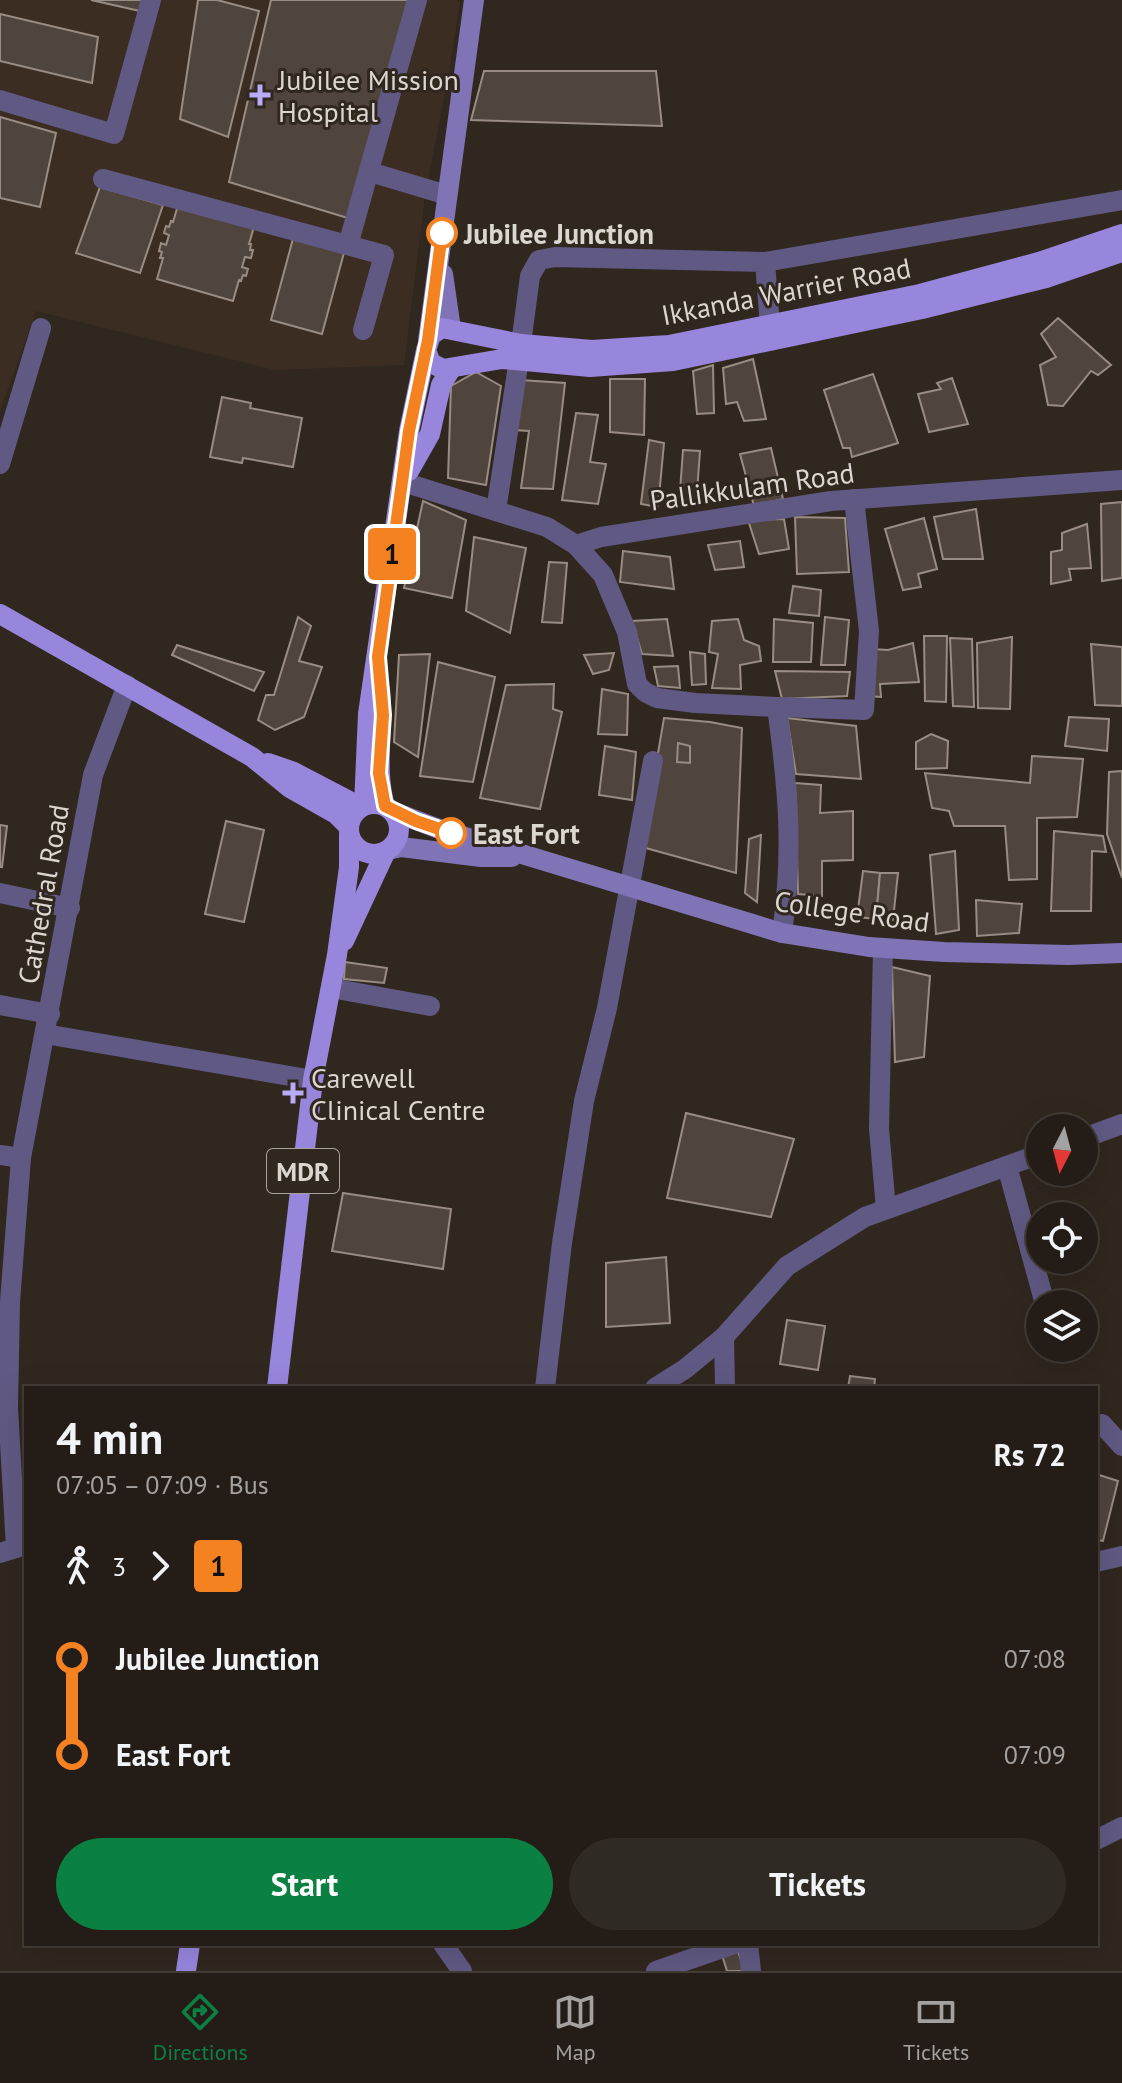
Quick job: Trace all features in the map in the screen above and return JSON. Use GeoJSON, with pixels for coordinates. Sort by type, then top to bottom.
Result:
{"type":"FeatureCollection","features":[{"type":"Feature","properties":{"kind":"main road"},"geometry":{"type":"LineString","coordinates":[[362,806],[368,714],[409,431],[427,345],[474,0]]}},
{"type":"Feature","properties":{"kind":"main road","name":"Ikkanda Warrier Road"},"geometry":{"type":"LineString","coordinates":[[454,368],[502,359],[520,351],[669,345],[770,326],[920,294],[1039,262],[1122,234]]}},
{"type":"Feature","properties":{"kind":"main road"},"geometry":{"type":"LineString","coordinates":[[403,482],[430,434],[441,385],[466,357],[467,345],[453,329],[439,250]]}},
{"type":"Feature","properties":{"kind":"main road","name":"Ikkanda Warrier Road"},"geometry":{"type":"LineString","coordinates":[[453,329],[520,351],[590,367],[673,361],[922,309],[1046,278],[1122,252]]}},
{"type":"Feature","properties":{"kind":"main road"},"geometry":{"type":"LineString","coordinates":[[453,329],[436,331],[427,345],[431,363],[437,367],[454,368]]}},
{"type":"Feature","properties":{"kind":"main road"},"geometry":{"type":"LineString","coordinates":[[0,614],[252,757],[290,788],[336,814],[349,830],[352,841],[363,852],[378,854],[401,847],[481,857],[536,857]]}},
{"type":"Feature","properties":{"kind":"main road"},"geometry":{"type":"LineString","coordinates":[[337,955],[387,850],[398,836],[399,827],[389,809],[379,773],[383,715],[378,657]]}},
{"type":"Feature","properties":{"kind":"main road"},"geometry":{"type":"LineString","coordinates":[[252,757],[294,772],[362,806]]}},
{"type":"Feature","properties":{"kind":"main road"},"geometry":{"type":"LineString","coordinates":[[337,955],[349,867],[349,830],[355,812],[362,806],[378,804],[389,809]]}},
{"type":"Feature","properties":{"kind":"main road","name":"College Road"},"geometry":{"type":"LineString","coordinates":[[389,809],[439,829],[782,933],[883,948],[1037,954],[1122,953]]}},
{"type":"Feature","properties":{"kind":"main road","name":"MDR"},"geometry":{"type":"LineString","coordinates":[[277,1386],[313,1080],[337,955]]}},
{"type":"Feature","properties":{"kind":"main road"},"geometry":{"type":"LineString","coordinates":[[186,1971],[190,1946]]}},
{"type":"Feature","properties":{"kind":"street"},"geometry":{"type":"LineString","coordinates":[[0,100],[114,134],[151,0]]}},
{"type":"Feature","properties":{"kind":"street"},"geometry":{"type":"LineString","coordinates":[[348,245],[417,0]]}},
{"type":"Feature","properties":{"kind":"street"},"geometry":{"type":"LineString","coordinates":[[370,172],[447,195]]}},
{"type":"Feature","properties":{"kind":"street"},"geometry":{"type":"LineString","coordinates":[[103,179],[384,255],[363,330]]}},
{"type":"Feature","properties":{"kind":"street"},"geometry":{"type":"LineString","coordinates":[[496,511],[530,276],[539,260],[555,257],[765,262],[1122,200]]}},
{"type":"Feature","properties":{"kind":"street"},"geometry":{"type":"LineString","coordinates":[[765,262],[770,326]]}},
{"type":"Feature","properties":{"kind":"street"},"geometry":{"type":"LineString","coordinates":[[0,464],[41,328]]}},
{"type":"Feature","properties":{"kind":"street","name":"Pallikkulam Road"},"geometry":{"type":"LineString","coordinates":[[576,545],[601,537],[831,501],[1122,480]]}},
{"type":"Feature","properties":{"kind":"street"},"geometry":{"type":"LineString","coordinates":[[403,482],[547,527],[576,545],[603,575],[614,597],[627,632],[637,684],[657,698],[695,703],[864,710],[869,631],[854,499]]}},
{"type":"Feature","properties":{"kind":"street","name":"Cathedral Road"},"geometry":{"type":"LineString","coordinates":[[14,1549],[8,1408],[10,1302],[21,1158],[93,775],[127,685]]}},
{"type":"Feature","properties":{"kind":"street"},"geometry":{"type":"LineString","coordinates":[[777,707],[790,830],[789,887],[782,933]]}},
{"type":"Feature","properties":{"kind":"street"},"geometry":{"type":"LineString","coordinates":[[545,1386],[562,1243],[584,1101],[607,1008],[653,761]]}},
{"type":"Feature","properties":{"kind":"street"},"geometry":{"type":"LineString","coordinates":[[0,893],[70,908]]}},
{"type":"Feature","properties":{"kind":"street"},"geometry":{"type":"LineString","coordinates":[[883,948],[879,1129],[886,1209]]}},
{"type":"Feature","properties":{"kind":"street"},"geometry":{"type":"LineString","coordinates":[[331,988],[430,1006]]}},
{"type":"Feature","properties":{"kind":"street"},"geometry":{"type":"LineString","coordinates":[[0,1005],[50,1014]]}},
{"type":"Feature","properties":{"kind":"street"},"geometry":{"type":"LineString","coordinates":[[45,1034],[313,1080]]}},
{"type":"Feature","properties":{"kind":"street"},"geometry":{"type":"LineString","coordinates":[[1098,1133],[1122,1124]]}},
{"type":"Feature","properties":{"kind":"street"},"geometry":{"type":"LineString","coordinates":[[0,1155],[21,1158]]}},
{"type":"Feature","properties":{"kind":"street"},"geometry":{"type":"LineString","coordinates":[[658,1386],[724,1337],[787,1266],[865,1217],[1026,1159]]}},
{"type":"Feature","properties":{"kind":"street"},"geometry":{"type":"LineString","coordinates":[[1007,1166],[1041,1290]]}},
{"type":"Feature","properties":{"kind":"street"},"geometry":{"type":"LineString","coordinates":[[724,1337],[725,1386]]}},
{"type":"Feature","properties":{"kind":"street"},"geometry":{"type":"LineString","coordinates":[[1102,1424],[1122,1446]]}},
{"type":"Feature","properties":{"kind":"street"},"geometry":{"type":"LineString","coordinates":[[1098,1562],[1122,1556]]}},
{"type":"Feature","properties":{"kind":"street"},"geometry":{"type":"LineString","coordinates":[[1098,1839],[1122,1827]]}},
{"type":"Feature","properties":{"kind":"street"},"geometry":{"type":"LineString","coordinates":[[444,1946],[462,1971]]}},
{"type":"Feature","properties":{"kind":"street"},"geometry":{"type":"LineString","coordinates":[[656,1971],[728,1946]]}},
{"type":"Feature","properties":{"kind":"street"},"geometry":{"type":"LineString","coordinates":[[748,1946],[751,1971]]}},
{"type":"Feature","properties":{"kind":"shaded area"},"geometry":{"type":"Polygon","coordinates":[[[0,0],[457,0],[460,3],[448,78],[425,196],[404,365],[275,370],[36,311],[0,411],[0,0]]]}},
{"type":"Feature","properties":{"kind":"building"},"geometry":{"type":"Polygon","coordinates":[[[91,0],[142,0],[140,11],[91,0]]]}},
{"type":"Feature","properties":{"kind":"building"},"geometry":{"type":"Polygon","coordinates":[[[198,0],[217,0],[259,11],[228,137],[180,119],[198,0]]]}},
{"type":"Feature","properties":{"kind":"building"},"geometry":{"type":"Polygon","coordinates":[[[271,0],[410,0],[351,219],[229,182],[271,0]]]}},
{"type":"Feature","properties":{"kind":"building"},"geometry":{"type":"Polygon","coordinates":[[[0,14],[98,37],[92,83],[0,61],[0,14]]]}},
{"type":"Feature","properties":{"kind":"building"},"geometry":{"type":"Polygon","coordinates":[[[484,71],[656,71],[662,126],[471,120],[484,71]]]}},
{"type":"Feature","properties":{"kind":"building"},"geometry":{"type":"Polygon","coordinates":[[[0,117],[56,133],[40,207],[0,198],[0,117]]]}},
{"type":"Feature","properties":{"kind":"building"},"geometry":{"type":"Polygon","coordinates":[[[100,187],[163,205],[140,273],[76,253],[100,187]]]}},
{"type":"Feature","properties":{"kind":"building"},"geometry":{"type":"Polygon","coordinates":[[[179,202],[255,223],[249,244],[250,250],[253,250],[251,258],[245,257],[242,267],[248,269],[246,276],[239,280],[233,301],[157,279],[163,258],[160,258],[162,252],[159,251],[161,243],[166,245],[169,235],[164,233],[166,226],[173,222],[179,202]]]}},
{"type":"Feature","properties":{"kind":"building"},"geometry":{"type":"Polygon","coordinates":[[[294,235],[345,249],[322,334],[271,320],[294,235]]]}},
{"type":"Feature","properties":{"kind":"building"},"geometry":{"type":"Polygon","coordinates":[[[1058,318],[1111,365],[1098,375],[1091,371],[1063,406],[1048,405],[1040,365],[1056,357],[1041,334],[1058,318]]]}},
{"type":"Feature","properties":{"kind":"building"},"geometry":{"type":"Polygon","coordinates":[[[753,359],[766,419],[744,421],[737,402],[726,404],[723,368],[753,359]]]}},
{"type":"Feature","properties":{"kind":"building"},"geometry":{"type":"Polygon","coordinates":[[[713,365],[714,413],[697,414],[693,371],[713,365]]]}},
{"type":"Feature","properties":{"kind":"building"},"geometry":{"type":"Polygon","coordinates":[[[476,372],[501,386],[486,485],[448,478],[451,386],[476,372]]]}},
{"type":"Feature","properties":{"kind":"building"},"geometry":{"type":"Polygon","coordinates":[[[873,374],[898,443],[852,457],[850,448],[843,448],[824,390],[873,374]]]}},
{"type":"Feature","properties":{"kind":"building"},"geometry":{"type":"Polygon","coordinates":[[[952,378],[968,424],[929,432],[918,394],[941,389],[937,383],[952,378]]]}},
{"type":"Feature","properties":{"kind":"building"},"geometry":{"type":"Polygon","coordinates":[[[610,379],[645,379],[644,435],[610,432],[610,379]]]}},
{"type":"Feature","properties":{"kind":"building"},"geometry":{"type":"Polygon","coordinates":[[[521,380],[565,383],[553,489],[521,488],[529,431],[514,430],[521,380]]]}},
{"type":"Feature","properties":{"kind":"building"},"geometry":{"type":"Polygon","coordinates":[[[222,397],[251,403],[250,408],[302,418],[293,467],[243,458],[242,463],[210,457],[222,397]]]}},
{"type":"Feature","properties":{"kind":"building"},"geometry":{"type":"Polygon","coordinates":[[[576,413],[598,415],[590,462],[606,464],[598,504],[562,500],[576,413]]]}},
{"type":"Feature","properties":{"kind":"building"},"geometry":{"type":"Polygon","coordinates":[[[649,440],[664,443],[658,507],[641,504],[649,440]]]}},
{"type":"Feature","properties":{"kind":"building"},"geometry":{"type":"Polygon","coordinates":[[[771,448],[783,499],[754,506],[740,454],[771,448]]]}},
{"type":"Feature","properties":{"kind":"building"},"geometry":{"type":"Polygon","coordinates":[[[683,450],[700,451],[696,505],[679,505],[683,450]]]}},
{"type":"Feature","properties":{"kind":"building"},"geometry":{"type":"Polygon","coordinates":[[[423,501],[466,520],[452,598],[404,588],[423,501]]]}},
{"type":"Feature","properties":{"kind":"building"},"geometry":{"type":"Polygon","coordinates":[[[1122,502],[1122,578],[1102,581],[1101,504],[1122,502]]]}},
{"type":"Feature","properties":{"kind":"building"},"geometry":{"type":"Polygon","coordinates":[[[976,509],[983,559],[943,559],[934,517],[976,509]]]}},
{"type":"Feature","properties":{"kind":"building"},"geometry":{"type":"Polygon","coordinates":[[[795,517],[845,518],[849,572],[797,574],[795,517]]]}},
{"type":"Feature","properties":{"kind":"building"},"geometry":{"type":"Polygon","coordinates":[[[924,518],[937,569],[918,574],[921,587],[903,590],[885,529],[924,518]]]}},
{"type":"Feature","properties":{"kind":"building"},"geometry":{"type":"Polygon","coordinates":[[[784,519],[789,549],[759,554],[748,520],[784,519]]]}},
{"type":"Feature","properties":{"kind":"building"},"geometry":{"type":"Polygon","coordinates":[[[1087,524],[1091,568],[1069,569],[1071,580],[1051,584],[1051,552],[1062,550],[1062,533],[1087,524]]]}},
{"type":"Feature","properties":{"kind":"building"},"geometry":{"type":"Polygon","coordinates":[[[474,537],[526,548],[510,633],[466,611],[474,537]]]}},
{"type":"Feature","properties":{"kind":"building"},"geometry":{"type":"Polygon","coordinates":[[[740,541],[744,567],[715,570],[708,545],[740,541]]]}},
{"type":"Feature","properties":{"kind":"building"},"geometry":{"type":"Polygon","coordinates":[[[623,551],[670,557],[674,589],[620,582],[623,551]]]}},
{"type":"Feature","properties":{"kind":"building"},"geometry":{"type":"Polygon","coordinates":[[[549,562],[567,563],[562,623],[542,622],[549,562]]]}},
{"type":"Feature","properties":{"kind":"building"},"geometry":{"type":"Polygon","coordinates":[[[793,586],[821,590],[819,616],[789,613],[793,586]]]}},
{"type":"Feature","properties":{"kind":"building"},"geometry":{"type":"Polygon","coordinates":[[[298,617],[311,626],[299,661],[322,667],[304,717],[275,730],[258,720],[266,695],[274,695],[298,617]]]}},
{"type":"Feature","properties":{"kind":"building"},"geometry":{"type":"Polygon","coordinates":[[[825,617],[849,620],[845,665],[821,665],[825,617]]]}},
{"type":"Feature","properties":{"kind":"building"},"geometry":{"type":"Polygon","coordinates":[[[667,619],[673,656],[642,654],[632,621],[667,619]]]}},
{"type":"Feature","properties":{"kind":"building"},"geometry":{"type":"Polygon","coordinates":[[[738,619],[744,640],[759,646],[761,661],[740,665],[741,689],[712,688],[718,654],[709,652],[712,621],[738,619]]]}},
{"type":"Feature","properties":{"kind":"building"},"geometry":{"type":"Polygon","coordinates":[[[774,619],[813,623],[811,662],[773,662],[774,619]]]}},
{"type":"Feature","properties":{"kind":"building"},"geometry":{"type":"Polygon","coordinates":[[[924,636],[947,636],[946,702],[925,701],[924,636]]]}},
{"type":"Feature","properties":{"kind":"building"},"geometry":{"type":"Polygon","coordinates":[[[1012,637],[1010,709],[978,708],[977,643],[1012,637]]]}},
{"type":"Feature","properties":{"kind":"building"},"geometry":{"type":"Polygon","coordinates":[[[950,638],[972,639],[974,707],[953,706],[950,638]]]}},
{"type":"Feature","properties":{"kind":"building"},"geometry":{"type":"Polygon","coordinates":[[[913,643],[919,682],[880,684],[881,697],[869,696],[873,649],[888,650],[913,643]]]}},
{"type":"Feature","properties":{"kind":"building"},"geometry":{"type":"Polygon","coordinates":[[[1091,644],[1122,647],[1122,706],[1095,705],[1091,644]]]}},
{"type":"Feature","properties":{"kind":"building"},"geometry":{"type":"Polygon","coordinates":[[[177,645],[264,672],[254,691],[172,655],[177,645]]]}},
{"type":"Feature","properties":{"kind":"building"},"geometry":{"type":"Polygon","coordinates":[[[690,652],[705,654],[706,684],[692,685],[690,652]]]}},
{"type":"Feature","properties":{"kind":"building"},"geometry":{"type":"Polygon","coordinates":[[[614,653],[609,670],[593,674],[584,655],[614,653]]]}},
{"type":"Feature","properties":{"kind":"building"},"geometry":{"type":"Polygon","coordinates":[[[430,654],[418,757],[394,742],[399,655],[430,654]]]}},
{"type":"Feature","properties":{"kind":"building"},"geometry":{"type":"Polygon","coordinates":[[[438,662],[495,677],[473,782],[420,776],[438,662]]]}},
{"type":"Feature","properties":{"kind":"building"},"geometry":{"type":"Polygon","coordinates":[[[678,666],[680,688],[658,686],[654,667],[678,666]]]}},
{"type":"Feature","properties":{"kind":"building"},"geometry":{"type":"Polygon","coordinates":[[[775,671],[850,672],[847,696],[782,699],[775,671]]]}},
{"type":"Feature","properties":{"kind":"building"},"geometry":{"type":"Polygon","coordinates":[[[554,684],[553,709],[562,712],[540,809],[480,798],[506,685],[554,684]]]}},
{"type":"Feature","properties":{"kind":"building"},"geometry":{"type":"Polygon","coordinates":[[[602,689],[628,694],[627,735],[598,734],[602,689]]]}},
{"type":"Feature","properties":{"kind":"building"},"geometry":{"type":"Polygon","coordinates":[[[1069,717],[1109,719],[1107,751],[1065,746],[1069,717]]]}},
{"type":"Feature","properties":{"kind":"building"},"geometry":{"type":"Polygon","coordinates":[[[664,718],[742,728],[736,873],[642,847],[664,718]]]}},
{"type":"Feature","properties":{"kind":"building"},"geometry":{"type":"Polygon","coordinates":[[[787,718],[856,726],[861,779],[796,774],[787,718]]]}},
{"type":"Feature","properties":{"kind":"building"},"geometry":{"type":"Polygon","coordinates":[[[931,734],[948,741],[947,768],[916,769],[916,742],[931,734]]]}},
{"type":"Feature","properties":{"kind":"building"},"geometry":{"type":"Polygon","coordinates":[[[678,743],[690,746],[690,763],[677,762],[678,743]]]}},
{"type":"Feature","properties":{"kind":"building"},"geometry":{"type":"Polygon","coordinates":[[[605,746],[636,752],[632,800],[599,795],[605,746]]]}},
{"type":"Feature","properties":{"kind":"building"},"geometry":{"type":"Polygon","coordinates":[[[1032,756],[1083,759],[1077,817],[1037,818],[1037,879],[1009,880],[1005,826],[954,826],[949,811],[932,808],[925,773],[1030,783],[1032,756]]]}},
{"type":"Feature","properties":{"kind":"building"},"geometry":{"type":"Polygon","coordinates":[[[1122,771],[1122,878],[1107,834],[1109,772],[1122,771]]]}},
{"type":"Feature","properties":{"kind":"building"},"geometry":{"type":"Polygon","coordinates":[[[795,783],[821,785],[820,813],[853,811],[853,860],[822,861],[822,896],[798,894],[795,783]]]}},
{"type":"Feature","properties":{"kind":"building"},"geometry":{"type":"Polygon","coordinates":[[[226,821],[264,830],[244,922],[205,914],[226,821]]]}},
{"type":"Feature","properties":{"kind":"building"},"geometry":{"type":"Polygon","coordinates":[[[0,825],[7,826],[2,867],[0,867],[0,825]]]}},
{"type":"Feature","properties":{"kind":"building"},"geometry":{"type":"Polygon","coordinates":[[[1054,831],[1103,836],[1106,852],[1092,851],[1091,911],[1051,911],[1054,831]]]}},
{"type":"Feature","properties":{"kind":"building"},"geometry":{"type":"Polygon","coordinates":[[[761,835],[757,902],[745,893],[749,839],[761,835]]]}},
{"type":"Feature","properties":{"kind":"building"},"geometry":{"type":"Polygon","coordinates":[[[955,851],[959,930],[936,934],[930,855],[955,851]]]}},
{"type":"Feature","properties":{"kind":"building"},"geometry":{"type":"Polygon","coordinates":[[[863,871],[880,873],[876,919],[857,917],[863,871]]]}},
{"type":"Feature","properties":{"kind":"building"},"geometry":{"type":"Polygon","coordinates":[[[880,873],[898,873],[893,920],[876,919],[880,873]]]}},
{"type":"Feature","properties":{"kind":"building"},"geometry":{"type":"Polygon","coordinates":[[[976,900],[1022,904],[1019,933],[977,936],[976,900]]]}},
{"type":"Feature","properties":{"kind":"building"},"geometry":{"type":"Polygon","coordinates":[[[345,962],[387,968],[384,983],[344,979],[345,962]]]}},
{"type":"Feature","properties":{"kind":"building"},"geometry":{"type":"Polygon","coordinates":[[[892,967],[930,976],[924,1057],[895,1062],[892,967]]]}},
{"type":"Feature","properties":{"kind":"building"},"geometry":{"type":"Polygon","coordinates":[[[686,1113],[794,1139],[771,1217],[667,1198],[686,1113]]]}},
{"type":"Feature","properties":{"kind":"building"},"geometry":{"type":"Polygon","coordinates":[[[343,1193],[451,1209],[443,1269],[332,1251],[343,1193]]]}},
{"type":"Feature","properties":{"kind":"building"},"geometry":{"type":"Polygon","coordinates":[[[666,1257],[670,1323],[606,1327],[606,1263],[666,1257]]]}},
{"type":"Feature","properties":{"kind":"building"},"geometry":{"type":"Polygon","coordinates":[[[787,1320],[825,1326],[818,1370],[780,1364],[787,1320]]]}},
{"type":"Feature","properties":{"kind":"building"},"geometry":{"type":"Polygon","coordinates":[[[850,1376],[875,1379],[874,1386],[848,1386],[850,1376]]]}},
{"type":"Feature","properties":{"kind":"building"},"geometry":{"type":"Polygon","coordinates":[[[1098,1475],[1118,1481],[1103,1541],[1098,1540],[1098,1475]]]}},
{"type":"Feature","properties":{"kind":"building"},"geometry":{"type":"Polygon","coordinates":[[[737,1949],[745,1971],[727,1971],[722,1955],[737,1949]]]}},
{"type":"Feature","properties":{"kind":"bus line","name":"1"},"geometry":{"type":"LineString","coordinates":[[442,233],[428,340],[409,431],[384,601],[378,657],[383,715],[379,773],[385,806],[451,833]]}},
{"type":"Feature","properties":{"kind":"place","name":"Jubilee Mission Hospital"},"geometry":{"type":"Point","coordinates":[260,95]}},
{"type":"Feature","properties":{"kind":"place","name":"Jubilee Junction"},"geometry":{"type":"Point","coordinates":[442,233]}},
{"type":"Feature","properties":{"kind":"place","name":"East Fort"},"geometry":{"type":"Point","coordinates":[451,833]}},
{"type":"Feature","properties":{"kind":"place","name":"Carewell Clinical Centre"},"geometry":{"type":"Point","coordinates":[293,1093]}}]}
